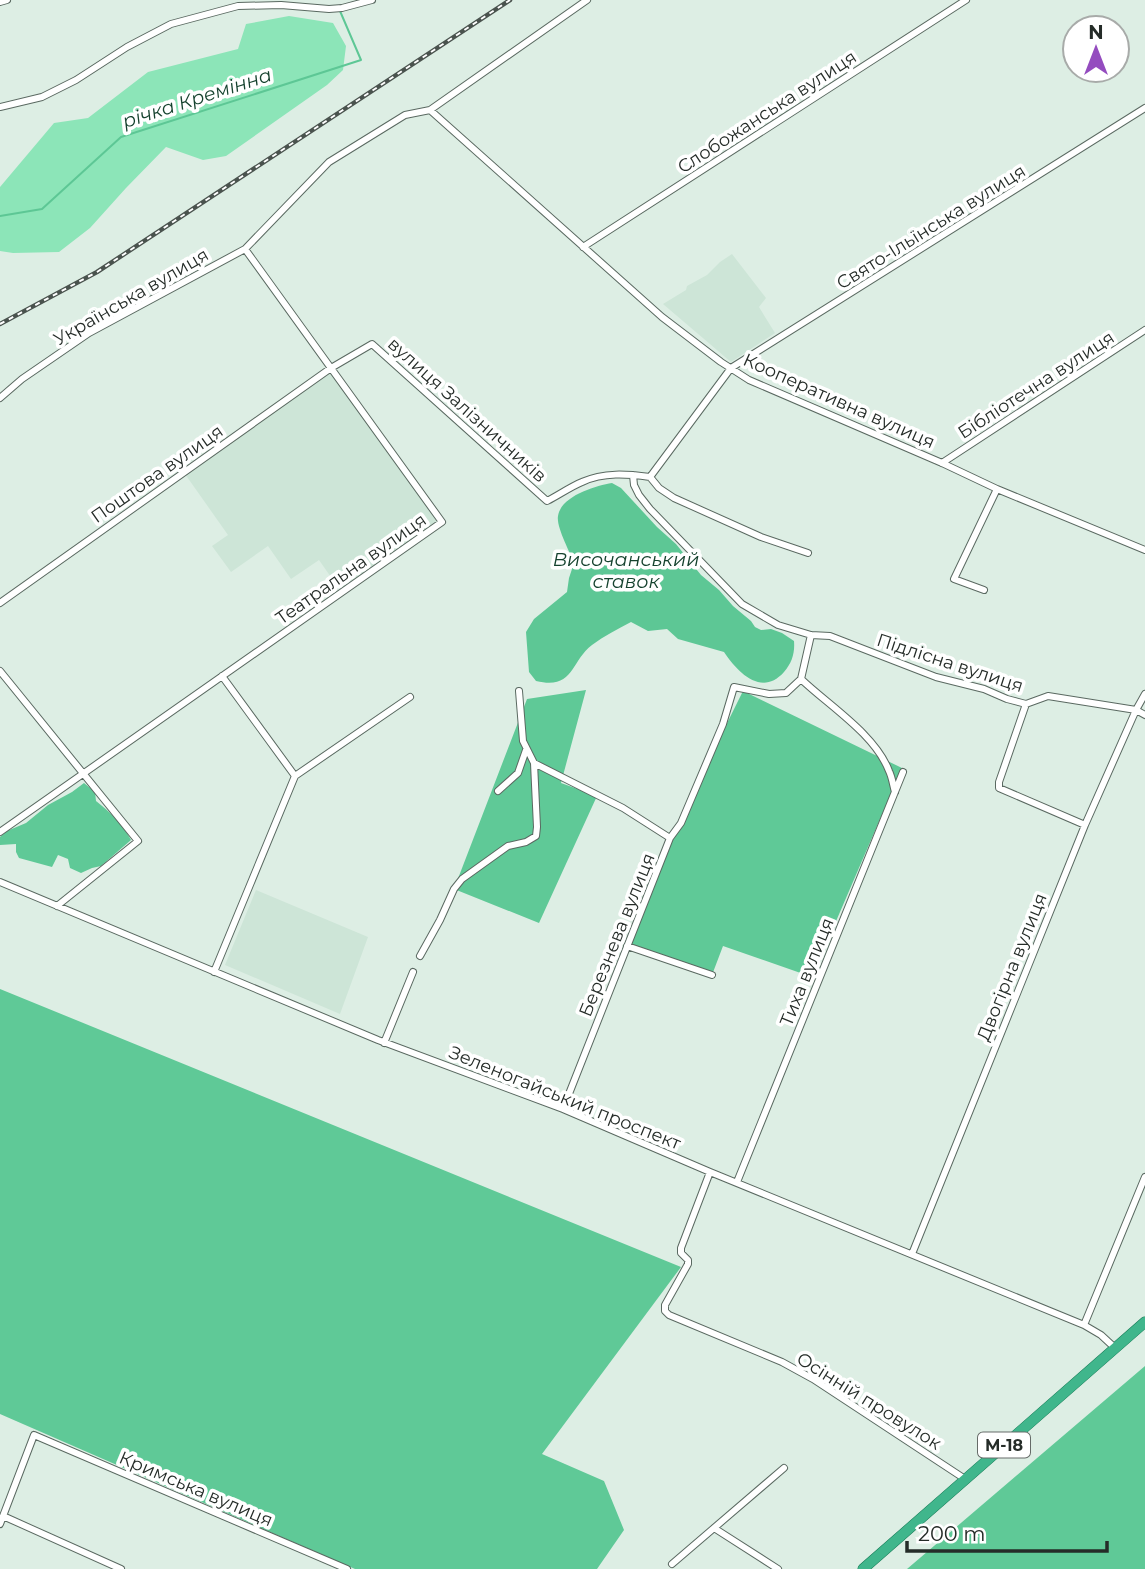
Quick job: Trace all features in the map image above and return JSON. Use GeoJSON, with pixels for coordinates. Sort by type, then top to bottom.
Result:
{"type":"FeatureCollection","features":[{"type":"Feature","properties":{"kind":"highway","name":"М-18"},"geometry":{"type":"LineString","coordinates":[[863,1569],[1145,1322]]}},
{"type":"Feature","properties":{"kind":"street"},"geometry":{"type":"LineString","coordinates":[[0,2],[7,0]]}},
{"type":"Feature","properties":{"kind":"street"},"geometry":{"type":"LineString","coordinates":[[0,107],[42,97],[171,24],[237,3],[339,8],[372,0]]}},
{"type":"Feature","properties":{"kind":"street","name":"Українська вулиця"},"geometry":{"type":"LineString","coordinates":[[0,398],[22,379],[89,333],[245,248],[329,162],[405,115],[430,110],[587,0]]}},
{"type":"Feature","properties":{"kind":"street","name":"Слобожанська вулиця"},"geometry":{"type":"LineString","coordinates":[[583,247],[966,0]]}},
{"type":"Feature","properties":{"kind":"street","name":"Свято-Ільїнська вулиця"},"geometry":{"type":"LineString","coordinates":[[731,368],[1145,108]]}},
{"type":"Feature","properties":{"kind":"street","name":"Кооперативна вулиця"},"geometry":{"type":"LineString","coordinates":[[430,110],[662,317],[748,380],[997,489],[1145,550]]}},
{"type":"Feature","properties":{"kind":"street","name":"Театральна вулиця"},"geometry":{"type":"LineString","coordinates":[[0,832],[442,522],[245,248]]}},
{"type":"Feature","properties":{"kind":"street","name":"Бібліотечна вулиця"},"geometry":{"type":"LineString","coordinates":[[942,463],[1145,330]]}},
{"type":"Feature","properties":{"kind":"street","name":"вулиця Залізничників"},"geometry":{"type":"LineString","coordinates":[[331,368],[372,344],[547,501],[584,481],[607,475],[633,475]]}},
{"type":"Feature","properties":{"kind":"street","name":"Поштова вулиця"},"geometry":{"type":"LineString","coordinates":[[0,603],[331,368]]}},
{"type":"Feature","properties":{"kind":"street"},"geometry":{"type":"LineString","coordinates":[[650,477],[731,368]]}},
{"type":"Feature","properties":{"kind":"street"},"geometry":{"type":"LineString","coordinates":[[633,475],[650,477],[659,488],[674,498],[761,537],[808,553]]}},
{"type":"Feature","properties":{"kind":"street","name":"Підлісна вулиця"},"geometry":{"type":"LineString","coordinates":[[633,475],[634,485],[650,509],[742,604],[778,625],[811,635],[830,636],[936,677],[985,689],[1026,704],[1048,696],[1136,710],[1145,715]]}},
{"type":"Feature","properties":{"kind":"street"},"geometry":{"type":"LineString","coordinates":[[984,590],[954,579],[997,489]]}},
{"type":"Feature","properties":{"kind":"street"},"geometry":{"type":"LineString","coordinates":[[670,838],[687,811],[723,724],[734,687],[769,694],[786,693],[800,679],[811,635]]}},
{"type":"Feature","properties":{"kind":"street"},"geometry":{"type":"LineString","coordinates":[[0,671],[138,841],[57,906]]}},
{"type":"Feature","properties":{"kind":"street"},"geometry":{"type":"LineString","coordinates":[[222,676],[295,776]]}},
{"type":"Feature","properties":{"kind":"street"},"geometry":{"type":"LineString","coordinates":[[800,679],[847,719],[879,752],[889,770],[895,792]]}},
{"type":"Feature","properties":{"kind":"street"},"geometry":{"type":"LineString","coordinates":[[420,956],[454,889],[462,879],[508,846],[526,842],[536,836],[534,763],[523,741],[519,691]]}},
{"type":"Feature","properties":{"kind":"street","name":"Двогірна вулиця"},"geometry":{"type":"LineString","coordinates":[[912,1254],[1085,825],[1145,694]]}},
{"type":"Feature","properties":{"kind":"street"},"geometry":{"type":"LineString","coordinates":[[214,972],[295,776],[410,697]]}},
{"type":"Feature","properties":{"kind":"street"},"geometry":{"type":"LineString","coordinates":[[1026,704],[999,788],[1085,825]]}},
{"type":"Feature","properties":{"kind":"street"},"geometry":{"type":"LineString","coordinates":[[498,791],[518,773],[526,750]]}},
{"type":"Feature","properties":{"kind":"street","name":"Березнева вулиця"},"geometry":{"type":"LineString","coordinates":[[534,763],[623,808],[670,838],[563,1109]]}},
{"type":"Feature","properties":{"kind":"street","name":"Тиха вулиця"},"geometry":{"type":"LineString","coordinates":[[737,1182],[903,772]]}},
{"type":"Feature","properties":{"kind":"street","name":"Зеленогайський проспект"},"geometry":{"type":"LineString","coordinates":[[0,882],[384,1043],[563,1109],[1084,1325],[1115,1348]]}},
{"type":"Feature","properties":{"kind":"street"},"geometry":{"type":"LineString","coordinates":[[627,946],[712,975]]}},
{"type":"Feature","properties":{"kind":"street"},"geometry":{"type":"LineString","coordinates":[[384,1043],[413,972]]}},
{"type":"Feature","properties":{"kind":"street","name":"Осінній провулок"},"geometry":{"type":"LineString","coordinates":[[710,1172],[681,1248],[688,1264],[665,1304],[665,1311],[782,1362],[813,1379],[965,1479]]}},
{"type":"Feature","properties":{"kind":"street"},"geometry":{"type":"LineString","coordinates":[[1084,1325],[1145,1177]]}},
{"type":"Feature","properties":{"kind":"street","name":"Кримська вулиця"},"geometry":{"type":"LineString","coordinates":[[1,1520],[34,1434],[346,1569]]}},
{"type":"Feature","properties":{"kind":"street"},"geometry":{"type":"LineString","coordinates":[[672,1564],[784,1468]]}},
{"type":"Feature","properties":{"kind":"street"},"geometry":{"type":"LineString","coordinates":[[1,1520],[121,1569]]}},
{"type":"Feature","properties":{"kind":"street"},"geometry":{"type":"LineString","coordinates":[[714,1528],[778,1569]]}},
{"type":"Feature","properties":{"kind":"shaded area"},"geometry":{"type":"Polygon","coordinates":[[[289,16],[333,23],[346,46],[343,70],[327,85],[226,156],[203,160],[166,147],[90,228],[59,252],[0,251],[0,187],[54,123],[88,118],[148,72],[238,49],[246,24],[289,16]]]}},
{"type":"Feature","properties":{"kind":"shaded area"},"geometry":{"type":"Polygon","coordinates":[[[732,254],[766,298],[759,307],[775,333],[731,362],[663,304],[707,275],[732,254]]]}},
{"type":"Feature","properties":{"kind":"shaded area"},"geometry":{"type":"Polygon","coordinates":[[[331,371],[438,521],[340,590],[319,560],[291,579],[268,546],[231,572],[212,546],[228,535],[185,474],[331,371]]]}},
{"type":"Feature","properties":{"kind":"shaded area"},"geometry":{"type":"Polygon","coordinates":[[[586,690],[561,783],[597,796],[539,923],[454,889],[527,699],[586,690]]]}},
{"type":"Feature","properties":{"kind":"shaded area"},"geometry":{"type":"Polygon","coordinates":[[[743,691],[902,768],[812,977],[723,946],[712,975],[627,946],[670,838],[743,691]]]}},
{"type":"Feature","properties":{"kind":"shaded area"},"geometry":{"type":"Polygon","coordinates":[[[84,783],[95,792],[96,801],[116,819],[131,840],[101,866],[81,873],[70,868],[68,859],[58,855],[52,867],[19,858],[16,844],[0,845],[0,837],[7,831],[26,823],[48,805],[84,783]]]}},
{"type":"Feature","properties":{"kind":"shaded area"},"geometry":{"type":"Polygon","coordinates":[[[256,890],[368,937],[340,1014],[225,965],[256,890]]]}},
{"type":"Feature","properties":{"kind":"shaded area"},"geometry":{"type":"Polygon","coordinates":[[[0,989],[681,1267],[542,1454],[604,1481],[624,1530],[597,1569],[355,1569],[0,1414],[0,989]]]}},
{"type":"Feature","properties":{"kind":"shaded area"},"geometry":{"type":"Polygon","coordinates":[[[1145,1366],[1145,1569],[907,1569],[1145,1366]]]}},
{"type":"Feature","properties":{"kind":"water","name":"Височанський ставок"},"geometry":{"type":"Polygon","coordinates":[[[612,483],[621,488],[676,544],[701,575],[755,627],[761,630],[771,629],[794,641],[789,665],[776,679],[759,682],[751,679],[736,668],[724,652],[678,639],[667,629],[648,631],[631,622],[592,645],[565,678],[558,682],[536,681],[529,672],[526,632],[534,619],[567,592],[574,563],[559,526],[560,509],[580,493],[612,483]]]}},
{"type":"Feature","properties":{"kind":"waterway","name":"річка Кремінна"},"geometry":{"type":"LineString","coordinates":[[0,216],[42,209],[121,137],[361,60],[340,11]]}},
{"type":"Feature","properties":{"kind":"railway"},"geometry":{"type":"LineString","coordinates":[[0,324],[97,272],[510,0]]}}]}
